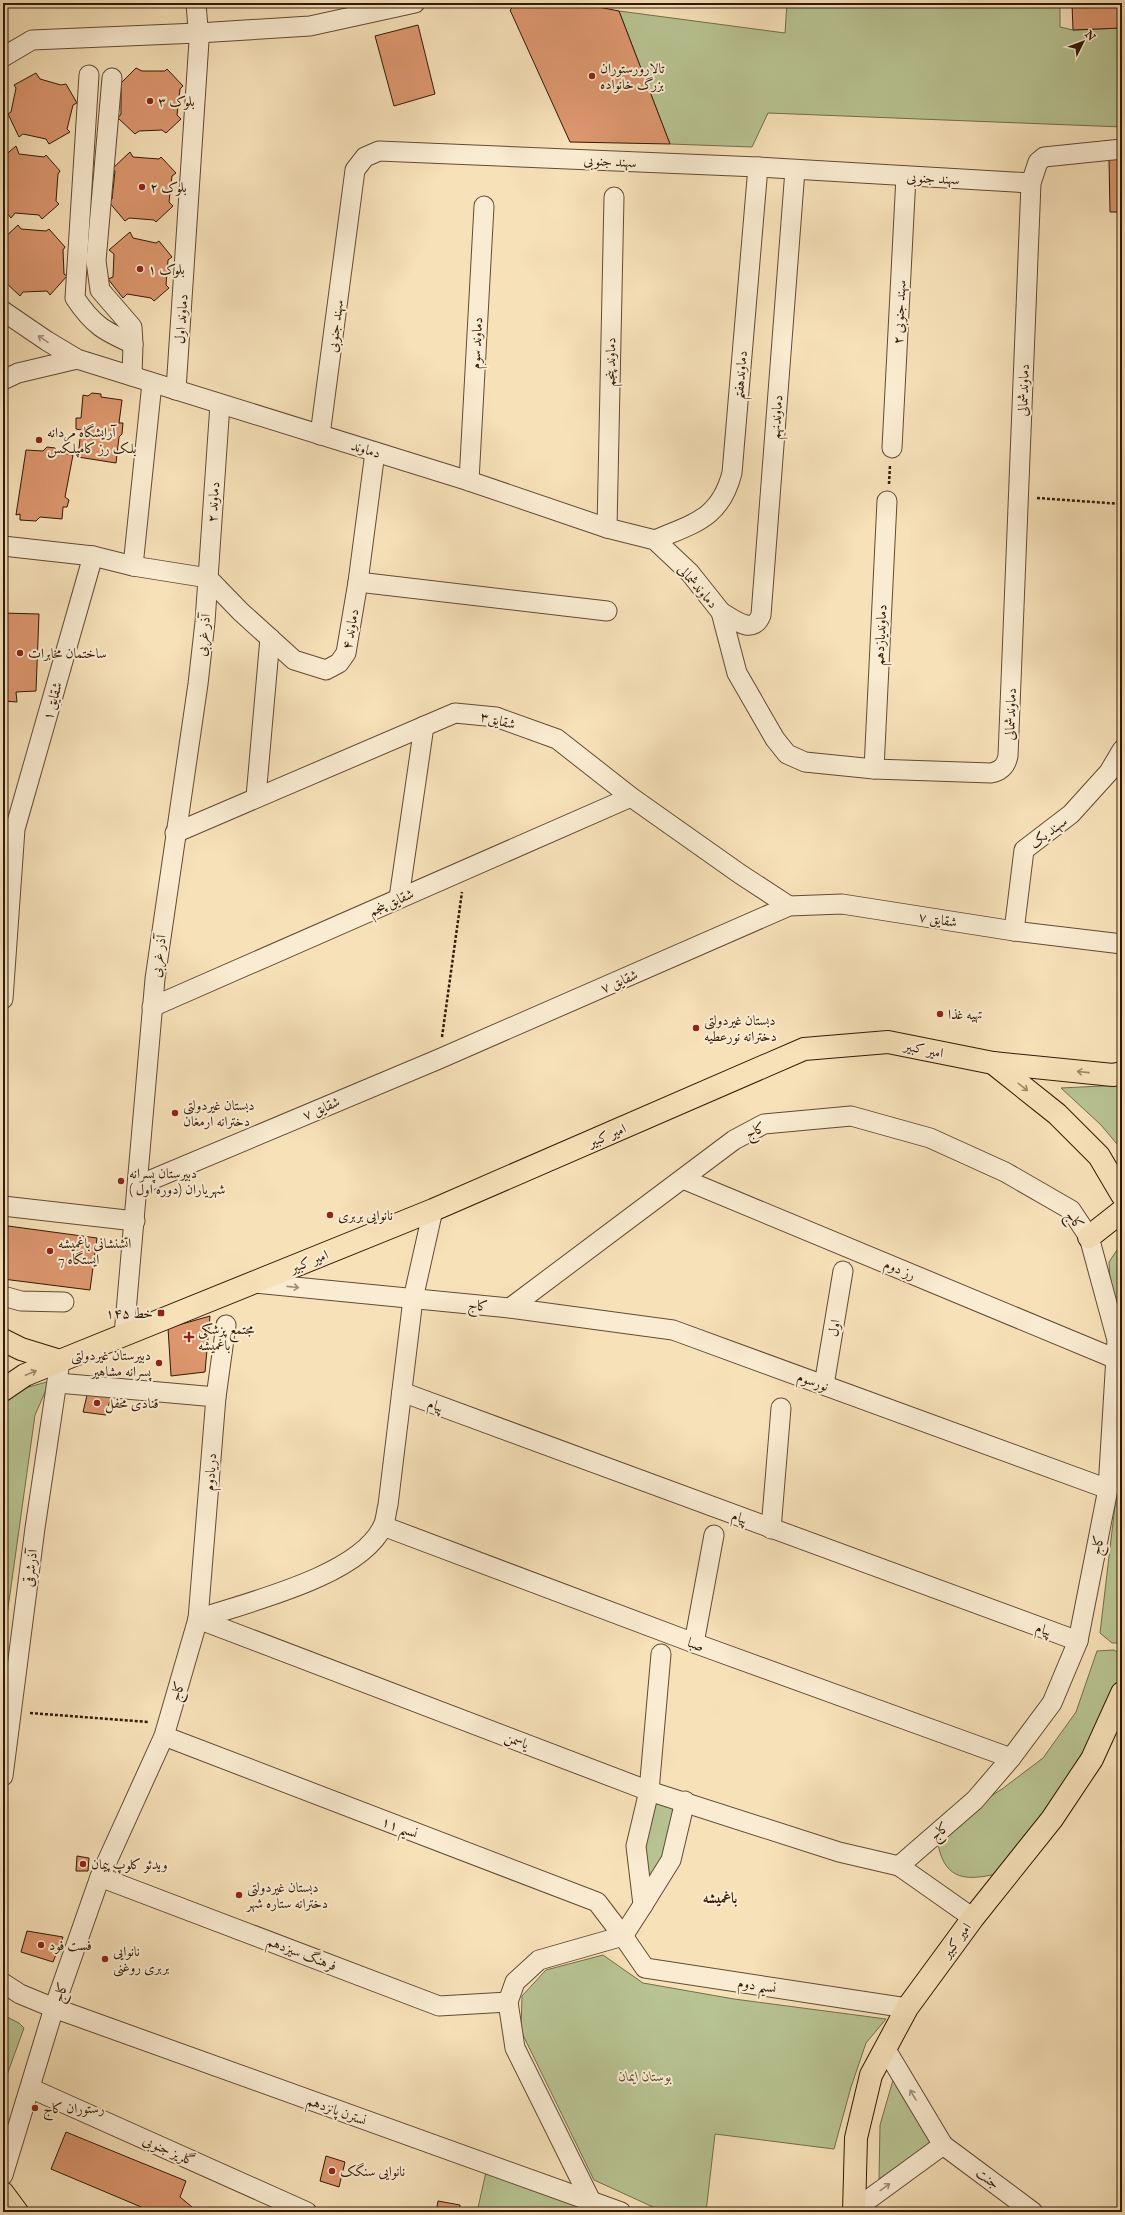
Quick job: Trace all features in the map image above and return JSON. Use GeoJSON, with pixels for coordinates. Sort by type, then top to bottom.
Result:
{"type":"FeatureCollection","features":[{"type":"Feature","properties":{"kind":"main road","name":"امیر کبیر"},"geometry":{"type":"LineString","coordinates":[[3,1390],[25,1375],[433,1210],[804,1049],[888,1042],[993,1063],[1057,1114],[1098,1156],[1122,1194]]}},
{"type":"Feature","properties":{"kind":"main road"},"geometry":{"type":"LineString","coordinates":[[993,1063],[1113,1075],[1122,1073]]}},
{"type":"Feature","properties":{"kind":"main road"},"geometry":{"type":"LineString","coordinates":[[1089,1237],[1122,1211]]}},
{"type":"Feature","properties":{"kind":"main road"},"geometry":{"type":"LineString","coordinates":[[3,1340],[21,1349],[60,1361]]}},
{"type":"Feature","properties":{"kind":"main road","name":"امیر کبیر"},"geometry":{"type":"LineString","coordinates":[[854,2211],[856,2138],[871,2075],[907,2008],[972,1918],[1052,1819],[1092,1759],[1122,1693]]}},
{"type":"Feature","properties":{"kind":"main road"},"geometry":{"type":"LineString","coordinates":[[3,2194],[17,2212]]}},
{"type":"Feature","properties":{"kind":"street","name":"دماوند اول"},"geometry":{"type":"LineString","coordinates":[[176,390],[198,34],[196,3]]}},
{"type":"Feature","properties":{"kind":"street"},"geometry":{"type":"LineString","coordinates":[[3,57],[32,40],[198,34],[310,26],[415,3]]}},
{"type":"Feature","properties":{"kind":"street"},"geometry":{"type":"LineString","coordinates":[[89,74],[75,298],[88,318],[111,335],[133,344]]}},
{"type":"Feature","properties":{"kind":"street"},"geometry":{"type":"LineString","coordinates":[[112,78],[96,261],[100,290],[132,327],[132,376]]}},
{"type":"Feature","properties":{"kind":"street"},"geometry":{"type":"LineString","coordinates":[[1031,183],[1038,162],[1044,157],[1122,149]]}},
{"type":"Feature","properties":{"kind":"street","name":"سهند جنوبی"},"geometry":{"type":"LineString","coordinates":[[320,435],[355,170],[365,157],[378,150],[758,167],[1031,183]]}},
{"type":"Feature","properties":{"kind":"street","name":"دماوندهفتم"},"geometry":{"type":"LineString","coordinates":[[655,540],[703,519],[717,508],[728,491],[732,473],[758,167]]}},
{"type":"Feature","properties":{"kind":"street","name":"دماوندنهم"},"geometry":{"type":"LineString","coordinates":[[720,612],[744,625],[749,626],[759,620],[761,615],[795,170]]}},
{"type":"Feature","properties":{"kind":"street","name":"سهند جنوبی ۲"},"geometry":{"type":"LineString","coordinates":[[892,448],[906,176]]}},
{"type":"Feature","properties":{"kind":"street","name":"دماوندشمالی"},"geometry":{"type":"LineString","coordinates":[[655,540],[690,573],[720,612],[737,673],[786,754],[805,762],[874,769],[991,773],[998,772],[1005,766],[1008,756],[1031,183]]}},
{"type":"Feature","properties":{"kind":"street","name":"دماوند پنجم"},"geometry":{"type":"LineString","coordinates":[[607,528],[614,197]]}},
{"type":"Feature","properties":{"kind":"street","name":"دماوند سوم"},"geometry":{"type":"LineString","coordinates":[[469,481],[484,206]]}},
{"type":"Feature","properties":{"kind":"street","name":"دماوند"},"geometry":{"type":"LineString","coordinates":[[3,311],[47,342],[77,359],[469,481],[607,528],[655,540]]}},
{"type":"Feature","properties":{"kind":"street"},"geometry":{"type":"LineString","coordinates":[[3,380],[18,372],[77,359]]}},
{"type":"Feature","properties":{"kind":"street"},"geometry":{"type":"LineString","coordinates":[[133,566],[152,382]]}},
{"type":"Feature","properties":{"kind":"street","name":"دماوند ۲"},"geometry":{"type":"LineString","coordinates":[[208,578],[220,404]]}},
{"type":"Feature","properties":{"kind":"street","name":"دماوند ۴"},"geometry":{"type":"LineString","coordinates":[[208,578],[294,660],[309,666],[326,670],[339,663],[346,653],[358,582],[375,452]]}},
{"type":"Feature","properties":{"kind":"street","name":"دماوندیازدهم"},"geometry":{"type":"LineString","coordinates":[[874,769],[887,500]]}},
{"type":"Feature","properties":{"kind":"street"},"geometry":{"type":"LineString","coordinates":[[3,546],[93,556],[133,566],[208,578]]}},
{"type":"Feature","properties":{"kind":"street","name":"شقایق ۱"},"geometry":{"type":"LineString","coordinates":[[3,999],[16,829],[93,556]]}},
{"type":"Feature","properties":{"kind":"street"},"geometry":{"type":"LineString","coordinates":[[186,576],[208,578]]}},
{"type":"Feature","properties":{"kind":"street","name":"آذر غربی"},"geometry":{"type":"LineString","coordinates":[[124,1335],[139,1185],[152,1007],[175,833],[198,684],[208,578]]}},
{"type":"Feature","properties":{"kind":"street"},"geometry":{"type":"LineString","coordinates":[[358,582],[607,611]]}},
{"type":"Feature","properties":{"kind":"street"},"geometry":{"type":"LineString","coordinates":[[256,797],[270,638]]}},
{"type":"Feature","properties":{"kind":"street","name":"شقایق۳"},"geometry":{"type":"LineString","coordinates":[[175,833],[455,713],[496,717],[557,739],[631,797],[740,874],[789,906]]}},
{"type":"Feature","properties":{"kind":"street"},"geometry":{"type":"LineString","coordinates":[[399,898],[424,726]]}},
{"type":"Feature","properties":{"kind":"street","name":"سهند یک"},"geometry":{"type":"LineString","coordinates":[[1014,931],[1024,850],[1071,814],[1109,772],[1122,750]]}},
{"type":"Feature","properties":{"kind":"street","name":"شقایق پنجم"},"geometry":{"type":"LineString","coordinates":[[152,1007],[631,797]]}},
{"type":"Feature","properties":{"kind":"street","name":"شقایق ۷"},"geometry":{"type":"LineString","coordinates":[[139,1185],[439,1059],[789,906],[842,904],[1014,931],[1122,944]]}},
{"type":"Feature","properties":{"kind":"street","name":"کاج"},"geometry":{"type":"LineString","coordinates":[[254,1283],[510,1308],[734,1140],[764,1124],[851,1116],[930,1138],[1005,1172],[1071,1210],[1089,1237],[1117,1340],[1108,1488],[1078,1642],[1052,1704],[1011,1758],[975,1800],[899,1866]]}},
{"type":"Feature","properties":{"kind":"street","name":"رز دوم"},"geometry":{"type":"LineString","coordinates":[[683,1179],[1116,1359]]}},
{"type":"Feature","properties":{"kind":"street"},"geometry":{"type":"LineString","coordinates":[[3,1206],[135,1220]]}},
{"type":"Feature","properties":{"kind":"street"},"geometry":{"type":"LineString","coordinates":[[198,1619],[321,1577],[364,1550],[383,1526],[388,1505],[414,1299],[433,1210]]}},
{"type":"Feature","properties":{"kind":"street","name":"اول"},"geometry":{"type":"LineString","coordinates":[[824,1385],[843,1271]]}},
{"type":"Feature","properties":{"kind":"street"},"geometry":{"type":"LineString","coordinates":[[3,1296],[21,1301],[64,1302]]}},
{"type":"Feature","properties":{"kind":"street","name":"نورسوم"},"geometry":{"type":"LineString","coordinates":[[510,1308],[673,1330],[1108,1488]]}},
{"type":"Feature","properties":{"kind":"street","name":"دریادوم"},"geometry":{"type":"LineString","coordinates":[[198,1619],[216,1397],[226,1325]]}},
{"type":"Feature","properties":{"kind":"street","name":"آذرشرقی"},"geometry":{"type":"LineString","coordinates":[[3,1776],[34,1528],[58,1382],[60,1361]]}},
{"type":"Feature","properties":{"kind":"street"},"geometry":{"type":"LineString","coordinates":[[58,1382],[216,1397]]}},
{"type":"Feature","properties":{"kind":"street","name":"پیام"},"geometry":{"type":"LineString","coordinates":[[402,1392],[1078,1642]]}},
{"type":"Feature","properties":{"kind":"street"},"geometry":{"type":"LineString","coordinates":[[771,1529],[781,1408]]}},
{"type":"Feature","properties":{"kind":"street","name":"صبا"},"geometry":{"type":"LineString","coordinates":[[383,1526],[694,1643],[1011,1758]]}},
{"type":"Feature","properties":{"kind":"street"},"geometry":{"type":"LineString","coordinates":[[694,1643],[714,1535]]}},
{"type":"Feature","properties":{"kind":"street","name":"کاج"},"geometry":{"type":"LineString","coordinates":[[3,2175],[54,2008],[100,1877],[165,1730],[198,1619]]}},
{"type":"Feature","properties":{"kind":"street","name":"یاسمن"},"geometry":{"type":"LineString","coordinates":[[198,1619],[649,1790],[839,1852],[899,1866]]}},
{"type":"Feature","properties":{"kind":"street"},"geometry":{"type":"LineString","coordinates":[[643,1905],[636,1846],[649,1790],[661,1654]]}},
{"type":"Feature","properties":{"kind":"street","name":"نسیم ۱۱"},"geometry":{"type":"LineString","coordinates":[[165,1730],[597,1902],[623,1936]]}},
{"type":"Feature","properties":{"kind":"street"},"geometry":{"type":"LineString","coordinates":[[594,2207],[515,2048],[508,2002],[515,1982],[539,1960],[623,1936],[671,1860],[685,1802]]}},
{"type":"Feature","properties":{"kind":"street"},"geometry":{"type":"LineString","coordinates":[[899,1866],[972,1918]]}},
{"type":"Feature","properties":{"kind":"street","name":"فرهنگ سیزدهم"},"geometry":{"type":"LineString","coordinates":[[100,1877],[439,2006],[508,2002]]}},
{"type":"Feature","properties":{"kind":"street","name":"نسیم دوم"},"geometry":{"type":"LineString","coordinates":[[623,1936],[645,1968],[907,2008]]}},
{"type":"Feature","properties":{"kind":"street"},"geometry":{"type":"LineString","coordinates":[[3,1983],[20,1994],[54,2008]]}},
{"type":"Feature","properties":{"kind":"street","name":"نسترن پانزدهم"},"geometry":{"type":"LineString","coordinates":[[54,2008],[594,2207],[621,2212]]}},
{"type":"Feature","properties":{"kind":"street"},"geometry":{"type":"LineString","coordinates":[[854,2211],[943,2145],[886,2048]]}},
{"type":"Feature","properties":{"kind":"street","name":"گلریز جنوبی"},"geometry":{"type":"LineString","coordinates":[[30,2088],[307,2212]]}},
{"type":"Feature","properties":{"kind":"street","name":"جنت"},"geometry":{"type":"LineString","coordinates":[[943,2145],[1033,2212]]}},
{"type":"Feature","properties":{"kind":"path"},"geometry":{"type":"LineString","coordinates":[[887,500],[892,448]]}},
{"type":"Feature","properties":{"kind":"path"},"geometry":{"type":"LineString","coordinates":[[1019,497],[1122,504]]}},
{"type":"Feature","properties":{"kind":"path"},"geometry":{"type":"LineString","coordinates":[[439,1059],[465,869]]}},
{"type":"Feature","properties":{"kind":"path"},"geometry":{"type":"LineString","coordinates":[[12,1711],[165,1730]]}},
{"type":"Feature","properties":{"kind":"green space"},"geometry":{"type":"Polygon","coordinates":[[[787,3],[1060,3],[1060,27],[1073,30],[1122,28],[1122,127],[768,113],[752,147],[670,144],[619,11],[785,33],[787,3]]]}},
{"type":"Feature","properties":{"kind":"green space"},"geometry":{"type":"Polygon","coordinates":[[[1122,1085],[1122,1150],[1101,1125],[1061,1088],[1122,1085]]]}},
{"type":"Feature","properties":{"kind":"green space"},"geometry":{"type":"Polygon","coordinates":[[[1122,1249],[1122,1321],[1110,1280],[1109,1262],[1117,1250],[1122,1249]]]}},
{"type":"Feature","properties":{"kind":"green space"},"geometry":{"type":"Polygon","coordinates":[[[50,1381],[35,1415],[3,1644],[3,1401],[18,1390],[50,1381]]]}},
{"type":"Feature","properties":{"kind":"green space"},"geometry":{"type":"Polygon","coordinates":[[[1122,1471],[1122,1643],[1112,1643],[1100,1633],[1119,1472],[1122,1471]]]}},
{"type":"Feature","properties":{"kind":"green space"},"geometry":{"type":"Polygon","coordinates":[[[1114,1650],[1122,1655],[1119,1689],[1084,1761],[996,1874],[964,1877],[949,1869],[940,1852],[937,1839],[962,1814],[1002,1789],[1043,1758],[1076,1712],[1097,1651],[1114,1650]]]}},
{"type":"Feature","properties":{"kind":"green space"},"geometry":{"type":"Polygon","coordinates":[[[653,1797],[679,1805],[668,1854],[645,1888],[641,1847],[653,1797]]]}},
{"type":"Feature","properties":{"kind":"green space","name":"بوستان ایمان"},"geometry":{"type":"Polygon","coordinates":[[[603,1955],[643,1983],[734,1999],[886,2019],[866,2043],[851,2087],[834,2149],[715,2134],[706,2212],[664,2212],[594,2180],[521,2031],[522,1996],[546,1970],[603,1955]]]}},
{"type":"Feature","properties":{"kind":"green space"},"geometry":{"type":"Polygon","coordinates":[[[3,2015],[19,2023],[24,2028],[3,2086],[3,2015]]]}},
{"type":"Feature","properties":{"kind":"green space"},"geometry":{"type":"Polygon","coordinates":[[[893,2080],[933,2143],[879,2179],[880,2125],[893,2080]]]}},
{"type":"Feature","properties":{"kind":"green space"},"geometry":{"type":"Polygon","coordinates":[[[486,2172],[584,2207],[587,2212],[477,2212],[486,2172]]]}},
{"type":"Feature","properties":{"kind":"building","name":"تالارورستوران بزرگ خانواده"},"geometry":{"type":"Polygon","coordinates":[[[517,3],[578,3],[619,11],[670,144],[570,142],[510,10],[517,3]]]}},
{"type":"Feature","properties":{"kind":"building"},"geometry":{"type":"Polygon","coordinates":[[[1072,3],[1122,3],[1122,28],[1073,30],[1072,3]]]}},
{"type":"Feature","properties":{"kind":"building"},"geometry":{"type":"Polygon","coordinates":[[[418,25],[435,94],[394,106],[375,36],[418,25]]]}},
{"type":"Feature","properties":{"kind":"building","name":"بلوک ۳"},"geometry":{"type":"Polygon","coordinates":[[[136,68],[142,71],[165,71],[167,69],[183,86],[180,89],[177,115],[181,119],[166,133],[162,130],[139,131],[135,134],[118,118],[121,114],[121,88],[119,85],[136,68]]]}},
{"type":"Feature","properties":{"kind":"building"},"geometry":{"type":"Polygon","coordinates":[[[36,73],[40,79],[61,85],[66,84],[77,103],[73,105],[67,129],[70,132],[49,144],[46,139],[23,134],[19,137],[8,114],[11,112],[16,88],[14,85],[36,73]]]}},
{"type":"Feature","properties":{"kind":"building"},"geometry":{"type":"Polygon","coordinates":[[[16,146],[19,154],[44,157],[46,155],[60,171],[58,174],[56,201],[59,204],[42,219],[39,215],[15,213],[11,218],[3,208],[3,157],[16,146]]]}},
{"type":"Feature","properties":{"kind":"building","name":"بلوک ۲"},"geometry":{"type":"Polygon","coordinates":[[[130,152],[133,157],[159,159],[161,157],[176,173],[172,176],[169,202],[173,206],[156,222],[154,220],[129,218],[125,221],[108,201],[112,199],[115,171],[112,169],[130,152]]]}},
{"type":"Feature","properties":{"kind":"building"},"geometry":{"type":"Polygon","coordinates":[[[1109,159],[1122,159],[1122,212],[1110,212],[1109,159]]]}},
{"type":"Feature","properties":{"kind":"building"},"geometry":{"type":"Polygon","coordinates":[[[18,225],[21,229],[46,231],[49,229],[65,247],[63,250],[64,274],[67,276],[50,295],[47,291],[23,292],[20,296],[3,280],[3,239],[18,225]]]}},
{"type":"Feature","properties":{"kind":"building","name":"بلوک ۱"},"geometry":{"type":"Polygon","coordinates":[[[130,232],[133,238],[156,243],[159,241],[172,257],[168,260],[166,285],[169,288],[154,301],[151,298],[127,294],[123,298],[108,279],[113,277],[114,254],[109,250],[130,232]]]}},
{"type":"Feature","properties":{"kind":"building"},"geometry":{"type":"Polygon","coordinates":[[[92,393],[101,394],[101,397],[122,400],[119,423],[123,423],[122,434],[119,437],[116,463],[78,457],[81,430],[76,429],[76,418],[81,418],[83,395],[88,396],[92,393]]]}},
{"type":"Feature","properties":{"kind":"building"},"geometry":{"type":"Polygon","coordinates":[[[47,447],[55,448],[56,452],[73,455],[65,497],[69,500],[67,507],[63,507],[62,519],[40,517],[36,521],[20,520],[20,514],[16,515],[26,450],[43,451],[47,447]]]}},
{"type":"Feature","properties":{"kind":"building","name":"ساختمان مخابرات"},"geometry":{"type":"Polygon","coordinates":[[[3,613],[39,614],[36,691],[16,692],[17,702],[3,701],[3,613]]]}},
{"type":"Feature","properties":{"kind":"building","name":"اتشنشانی باغمیشه ایستگاه 7"},"geometry":{"type":"Polygon","coordinates":[[[8,1226],[97,1238],[90,1290],[3,1279],[8,1226]]]}},
{"type":"Feature","properties":{"kind":"building","name":"مجتمع پزشکی باغمیشه"},"geometry":{"type":"Polygon","coordinates":[[[210,1316],[205,1372],[171,1376],[168,1328],[210,1316]]]}},
{"type":"Feature","properties":{"kind":"building","name":"قنادی محفل"},"geometry":{"type":"Polygon","coordinates":[[[88,1391],[112,1393],[106,1415],[83,1412],[88,1391]]]}},
{"type":"Feature","properties":{"kind":"building","name":"ویدئو کلوپ پیمان"},"geometry":{"type":"Polygon","coordinates":[[[77,1856],[89,1858],[88,1871],[76,1871],[77,1856]]]}},
{"type":"Feature","properties":{"kind":"building","name":"فست فود"},"geometry":{"type":"Polygon","coordinates":[[[27,1931],[63,1937],[53,1962],[21,1952],[27,1931]]]}},
{"type":"Feature","properties":{"kind":"building"},"geometry":{"type":"Polygon","coordinates":[[[66,2132],[186,2181],[180,2197],[192,2207],[191,2212],[153,2212],[51,2169],[66,2132]]]}},
{"type":"Feature","properties":{"kind":"building","name":"نانوایی سنگک"},"geometry":{"type":"Polygon","coordinates":[[[326,2156],[345,2162],[339,2187],[320,2181],[326,2156]]]}},
{"type":"Feature","properties":{"kind":"building"},"geometry":{"type":"Polygon","coordinates":[[[438,2201],[460,2205],[459,2212],[436,2212],[438,2201]]]}},
{"type":"Feature","properties":{"kind":"place","name":"تالارورستوران بزرگ خانواده"},"geometry":{"type":"Point","coordinates":[592,76]}},
{"type":"Feature","properties":{"kind":"place","name":"بلوک ۳"},"geometry":{"type":"Point","coordinates":[150,101]}},
{"type":"Feature","properties":{"kind":"place","name":"بلوک ۲"},"geometry":{"type":"Point","coordinates":[142,187]}},
{"type":"Feature","properties":{"kind":"place","name":"بلوک ۱"},"geometry":{"type":"Point","coordinates":[140,269]}},
{"type":"Feature","properties":{"kind":"place","name":"آرایشگاه مردانه بلک رز کامپلکس"},"geometry":{"type":"Point","coordinates":[39,440]}},
{"type":"Feature","properties":{"kind":"place","name":"ساختمان مخابرات"},"geometry":{"type":"Point","coordinates":[20,653]}},
{"type":"Feature","properties":{"kind":"place","name":"تهیه غذا"},"geometry":{"type":"Point","coordinates":[940,1014]}},
{"type":"Feature","properties":{"kind":"place","name":"دبستان غیردولتی دخترانه نورعطیه"},"geometry":{"type":"Point","coordinates":[696,1028]}},
{"type":"Feature","properties":{"kind":"place","name":"دبستان غیردولتی دخترانه ارمغان"},"geometry":{"type":"Point","coordinates":[175,1113]}},
{"type":"Feature","properties":{"kind":"place","name":"دبیرستان پسرانه شهریاران (دوره اول )"},"geometry":{"type":"Point","coordinates":[121,1181]}},
{"type":"Feature","properties":{"kind":"place","name":"نانوایی بربری"},"geometry":{"type":"Point","coordinates":[330,1215]}},
{"type":"Feature","properties":{"kind":"place","name":"اتشنشانی باغمیشه ایستگاه 7"},"geometry":{"type":"Point","coordinates":[50,1251]}},
{"type":"Feature","properties":{"kind":"place","name":"خط ۱۴۵"},"geometry":{"type":"Point","coordinates":[161,1313]}},
{"type":"Feature","properties":{"kind":"place","name":"مجتمع پزشکی باغمیشه"},"geometry":{"type":"Point","coordinates":[189,1337]}},
{"type":"Feature","properties":{"kind":"place","name":"دبیرستان غیردولتی پسرانه مشاهیر"},"geometry":{"type":"Point","coordinates":[159,1363]}},
{"type":"Feature","properties":{"kind":"place","name":"قنادی محفل"},"geometry":{"type":"Point","coordinates":[97,1403]}},
{"type":"Feature","properties":{"kind":"place","name":"ویدئو کلوپ پیمان"},"geometry":{"type":"Point","coordinates":[83,1864]}},
{"type":"Feature","properties":{"kind":"place","name":"دبستان غیردولتی دخترانه ستاره شهر"},"geometry":{"type":"Point","coordinates":[239,1895]}},
{"type":"Feature","properties":{"kind":"place","name":"فست فود"},"geometry":{"type":"Point","coordinates":[41,1945]}},
{"type":"Feature","properties":{"kind":"place","name":"نانوایی بربری روغنی"},"geometry":{"type":"Point","coordinates":[105,1959]}},
{"type":"Feature","properties":{"kind":"place","name":"رستوران کاج"},"geometry":{"type":"Point","coordinates":[35,2108]}},
{"type":"Feature","properties":{"kind":"place","name":"نانوایی سنگک"},"geometry":{"type":"Point","coordinates":[332,2171]}},
{"type":"Feature","properties":{"kind":"district","name":"باغمیشه"},"geometry":{"type":"Point","coordinates":[720,1898]}}]}
